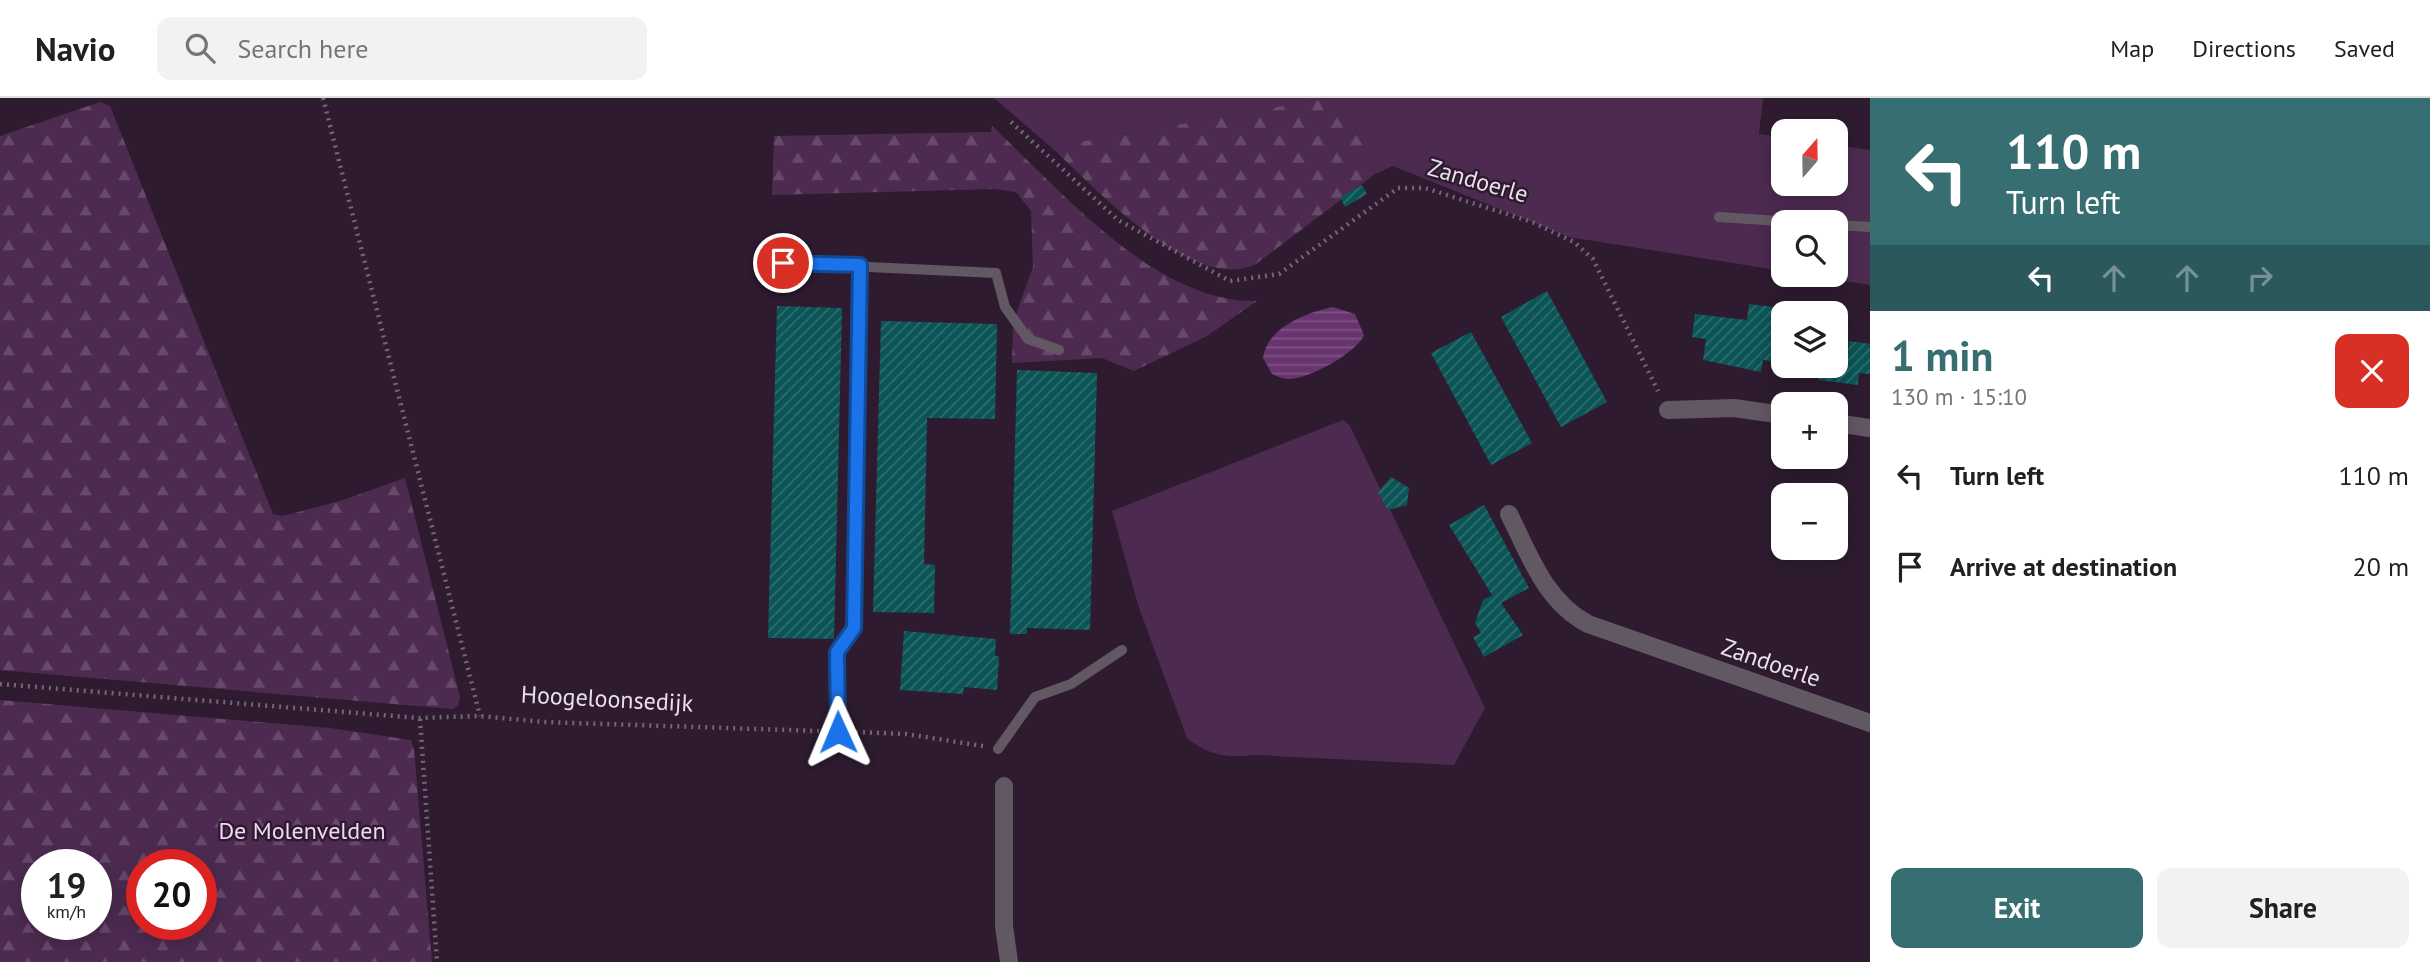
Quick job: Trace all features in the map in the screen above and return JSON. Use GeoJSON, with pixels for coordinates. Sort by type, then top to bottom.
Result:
{"type":"FeatureCollection","features":[{"type":"Feature","properties":{"kind":"street"},"geometry":{"type":"LineString","coordinates":[[1668,410],[1734,408],[1771,413]]}},
{"type":"Feature","properties":{"kind":"street"},"geometry":{"type":"LineString","coordinates":[[1848,425],[1870,428]]}},
{"type":"Feature","properties":{"kind":"street","name":"Zandoerle"},"geometry":{"type":"LineString","coordinates":[[1509,514],[1546,588],[1569,614],[1588,624],[1870,723]]}},
{"type":"Feature","properties":{"kind":"street"},"geometry":{"type":"LineString","coordinates":[[1004,786],[1004,926],[1009,962]]}},
{"type":"Feature","properties":{"kind":"lane"},"geometry":{"type":"LineString","coordinates":[[1719,217],[1771,220]]}},
{"type":"Feature","properties":{"kind":"lane"},"geometry":{"type":"LineString","coordinates":[[1848,226],[1870,227]]}},
{"type":"Feature","properties":{"kind":"lane"},"geometry":{"type":"LineString","coordinates":[[783,263],[996,273],[1005,307],[1028,339],[1059,350]]}},
{"type":"Feature","properties":{"kind":"lane"},"geometry":{"type":"LineString","coordinates":[[838,732],[837,652],[854,628],[860,265]]}},
{"type":"Feature","properties":{"kind":"lane"},"geometry":{"type":"LineString","coordinates":[[998,749],[1035,697],[1071,684],[1122,650]]}},
{"type":"Feature","properties":{"kind":"path"},"geometry":{"type":"LineString","coordinates":[[323,98],[480,716]]}},
{"type":"Feature","properties":{"kind":"path","name":"Zandoerle"},"geometry":{"type":"LineString","coordinates":[[1011,122],[1118,220],[1230,281],[1279,274],[1398,188],[1426,188],[1532,222],[1574,242],[1593,259],[1668,410]]}},
{"type":"Feature","properties":{"kind":"path","name":"Hoogeloonsedijk"},"geometry":{"type":"LineString","coordinates":[[0,684],[419,718],[480,716],[544,722],[906,734],[998,749]]}},
{"type":"Feature","properties":{"kind":"path"},"geometry":{"type":"LineString","coordinates":[[419,718],[437,962]]}},
{"type":"Feature","properties":{"kind":"green space"},"geometry":{"type":"Polygon","coordinates":[[[994,98],[1328,98],[1051,147],[994,98]]]}},
{"type":"Feature","properties":{"kind":"green space"},"geometry":{"type":"Polygon","coordinates":[[[1328,98],[1344,98],[1375,174],[1256,264],[1231,270],[1203,264],[1175,251],[1146,232],[1092,187],[1051,147],[1328,98]]]}},
{"type":"Feature","properties":{"kind":"green space"},"geometry":{"type":"Polygon","coordinates":[[[1344,98],[1763,98],[1759,134],[1771,136],[1771,196],[1848,196],[1848,147],[1870,150],[1870,285],[1848,282],[1848,210],[1771,210],[1771,269],[1569,237],[1393,166],[1375,174],[1344,98]]]}},
{"type":"Feature","properties":{"kind":"green space"},"geometry":{"type":"Polygon","coordinates":[[[100,102],[110,106],[273,514],[283,516],[343,500],[405,478],[460,697],[458,706],[452,709],[0,670],[0,136],[100,102]]]}},
{"type":"Feature","properties":{"kind":"green space"},"geometry":{"type":"Polygon","coordinates":[[[992,126],[1079,210],[1146,263],[1182,284],[1219,297],[1257,301],[1207,336],[1134,371],[1102,358],[1012,363],[1013,323],[1033,267],[1031,211],[1016,192],[994,189],[772,195],[774,136],[991,132],[992,126]]]}},
{"type":"Feature","properties":{"kind":"green space"},"geometry":{"type":"Polygon","coordinates":[[[1343,420],[1350,426],[1485,708],[1454,765],[1255,755],[1227,756],[1203,749],[1187,738],[1138,605],[1112,511],[1343,420]]]}},
{"type":"Feature","properties":{"kind":"green space","name":"De Molenvelden"},"geometry":{"type":"Polygon","coordinates":[[[0,700],[330,728],[411,740],[414,749],[432,962],[0,962],[0,700]]]}},
{"type":"Feature","properties":{"kind":"shaded area"},"geometry":{"type":"Polygon","coordinates":[[[1333,307],[1355,314],[1364,335],[1360,342],[1342,357],[1307,375],[1288,379],[1272,374],[1263,358],[1272,338],[1301,317],[1333,307]]]}},
{"type":"Feature","properties":{"kind":"building"},"geometry":{"type":"Polygon","coordinates":[[[1362,185],[1367,194],[1345,207],[1340,197],[1362,185]]]}},
{"type":"Feature","properties":{"kind":"building"},"geometry":{"type":"Polygon","coordinates":[[[1547,291],[1607,402],[1561,427],[1501,317],[1547,291]]]}},
{"type":"Feature","properties":{"kind":"building"},"geometry":{"type":"Polygon","coordinates":[[[1749,304],[1771,307],[1771,361],[1763,360],[1761,372],[1703,360],[1706,339],[1692,337],[1695,314],[1747,320],[1749,304]]]}},
{"type":"Feature","properties":{"kind":"building"},"geometry":{"type":"Polygon","coordinates":[[[777,306],[842,308],[834,639],[768,638],[777,306]]]}},
{"type":"Feature","properties":{"kind":"building"},"geometry":{"type":"Polygon","coordinates":[[[881,321],[997,324],[995,419],[927,418],[924,564],[935,565],[934,613],[873,612],[881,321]]]}},
{"type":"Feature","properties":{"kind":"building"},"geometry":{"type":"Polygon","coordinates":[[[1471,332],[1532,443],[1491,465],[1431,353],[1471,332]]]}},
{"type":"Feature","properties":{"kind":"building"},"geometry":{"type":"Polygon","coordinates":[[[1849,341],[1870,344],[1870,374],[1859,373],[1858,385],[1819,380],[1848,378],[1849,341]]]}},
{"type":"Feature","properties":{"kind":"building"},"geometry":{"type":"Polygon","coordinates":[[[1017,370],[1097,373],[1090,630],[1027,628],[1027,634],[1010,634],[1017,370]]]}},
{"type":"Feature","properties":{"kind":"building"},"geometry":{"type":"Polygon","coordinates":[[[1391,477],[1409,488],[1407,505],[1388,510],[1378,492],[1391,477]]]}},
{"type":"Feature","properties":{"kind":"building"},"geometry":{"type":"Polygon","coordinates":[[[1484,505],[1529,588],[1501,603],[1523,635],[1484,657],[1473,637],[1481,633],[1475,623],[1483,600],[1492,595],[1449,525],[1484,505]]]}},
{"type":"Feature","properties":{"kind":"building"},"geometry":{"type":"Polygon","coordinates":[[[904,631],[996,639],[995,656],[999,656],[997,690],[964,687],[963,694],[900,690],[904,631]]]}},
{"type":"Feature","properties":{"kind":"route"},"geometry":{"type":"LineString","coordinates":[[783,263],[860,265],[854,628],[837,652],[838,732]]}}]}
